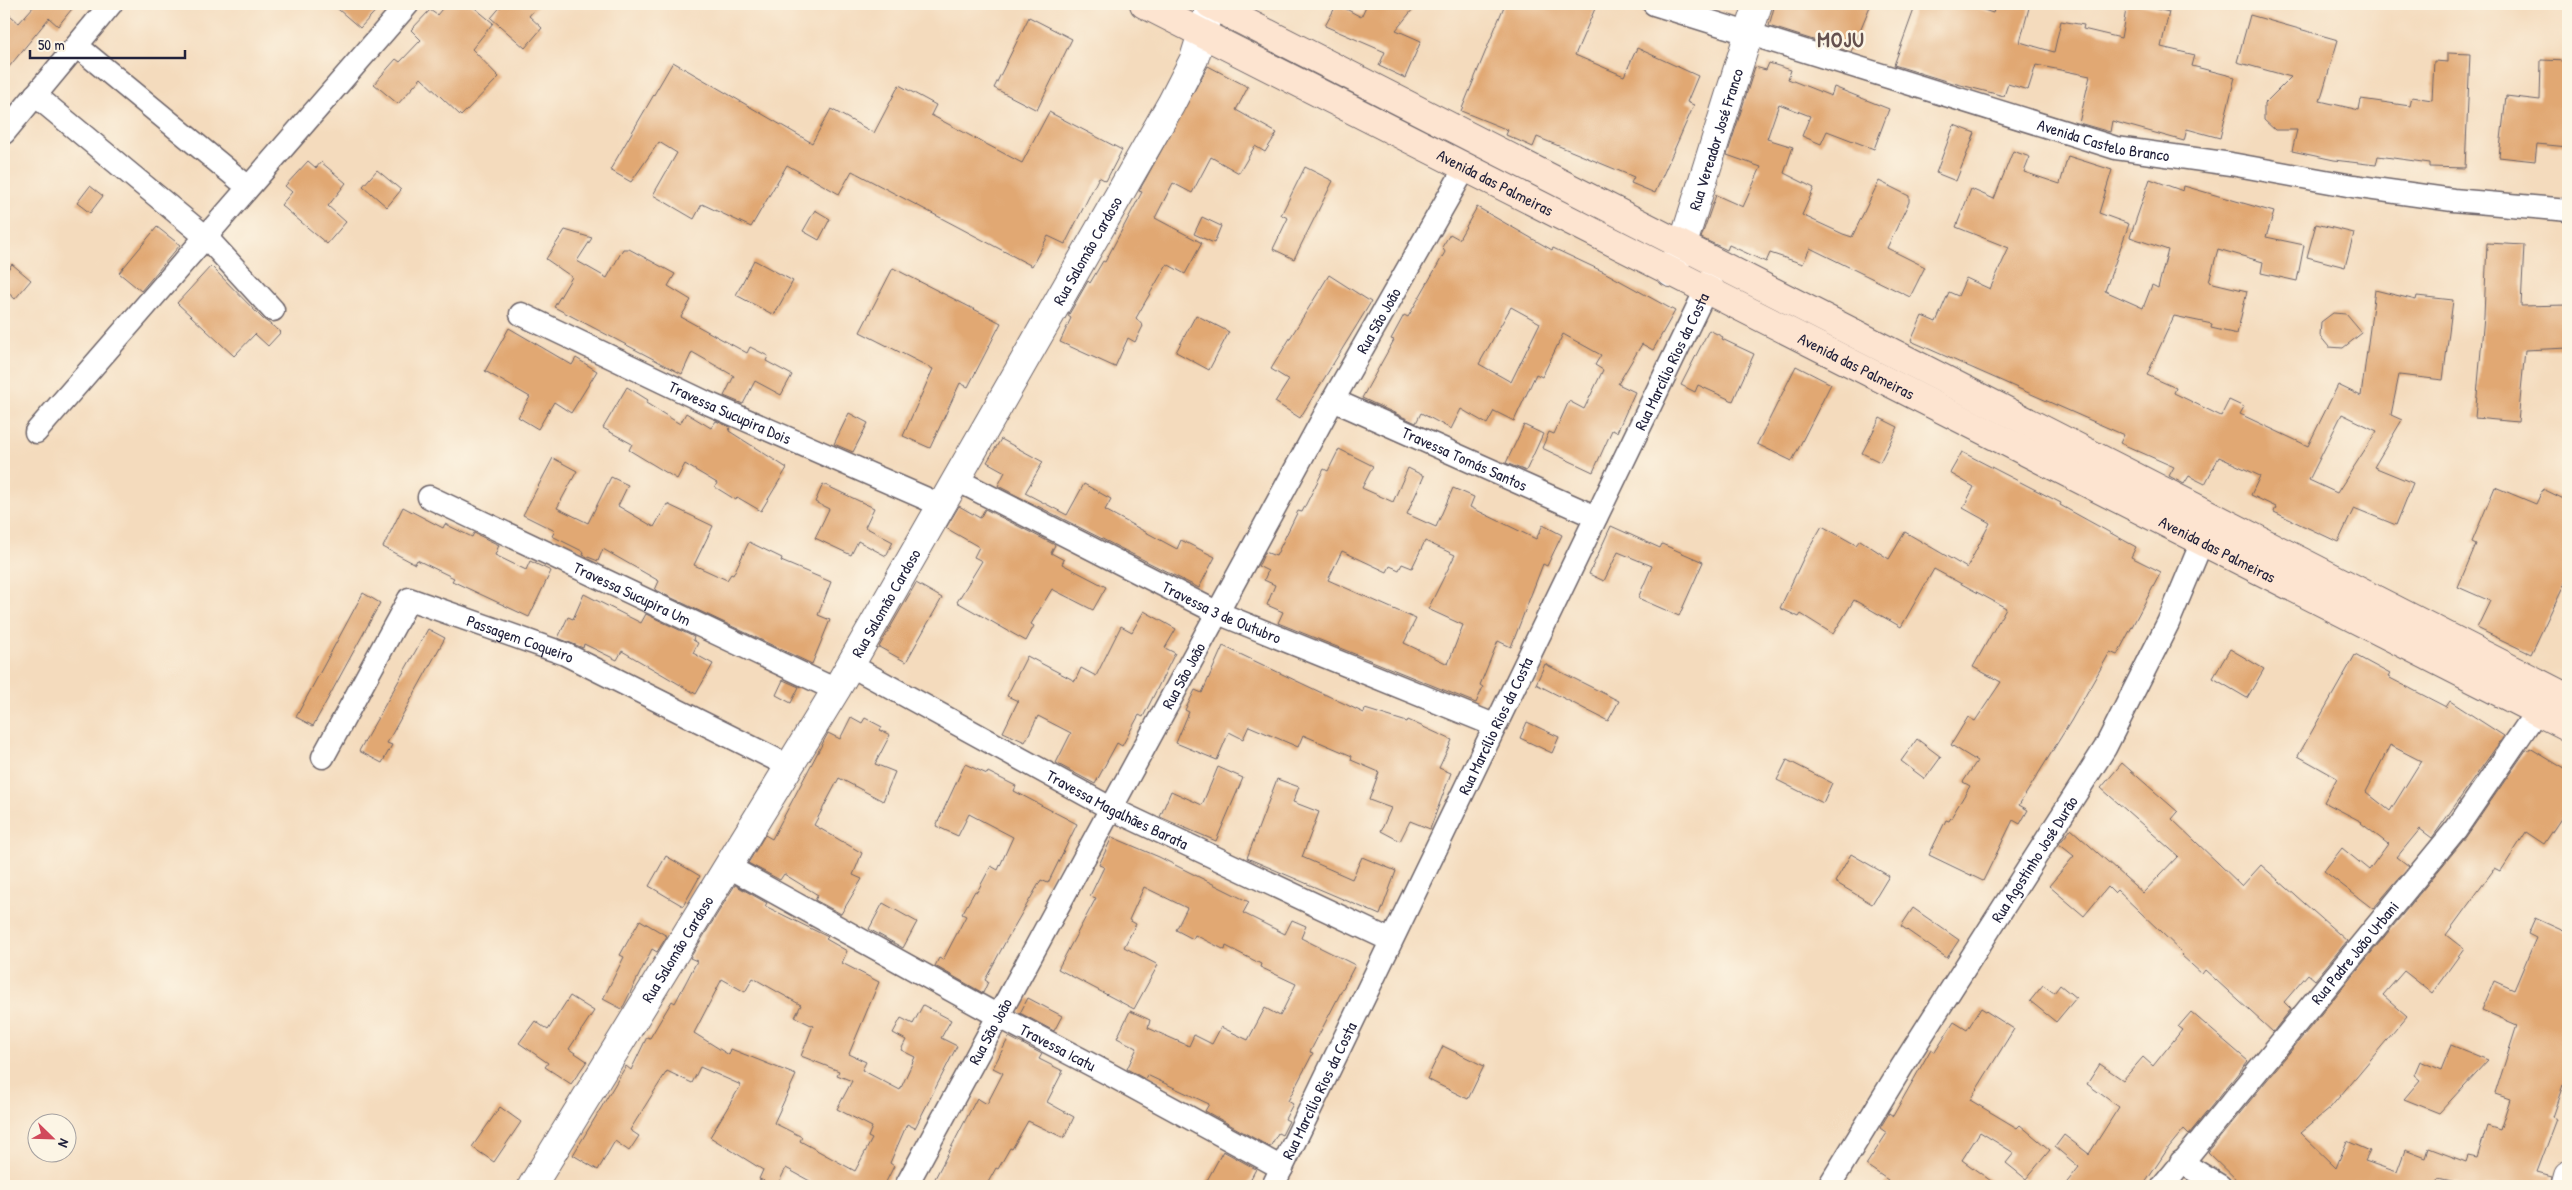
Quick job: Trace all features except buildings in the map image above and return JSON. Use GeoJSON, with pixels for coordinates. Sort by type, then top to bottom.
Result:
{"type":"FeatureCollection","features":[{"type":"Feature","properties":{"kind":"main road","name":"Avenida das Palmeiras"},"geometry":{"type":"LineString","coordinates":[[1144,4],[1671,273],[2207,529],[2568,698]]}},
{"type":"Feature","properties":{"kind":"main road","name":"Avenida das Palmeiras"},"geometry":{"type":"LineString","coordinates":[[1211,4],[1718,265],[2207,529],[2568,727]]}},
{"type":"Feature","properties":{"kind":"street"},"geometry":{"type":"LineString","coordinates":[[4,133],[111,4]]}},
{"type":"Feature","properties":{"kind":"street"},"geometry":{"type":"LineString","coordinates":[[36,432],[408,4]]}},
{"type":"Feature","properties":{"kind":"street","name":"Rua Salomão Cardoso"},"geometry":{"type":"LineString","coordinates":[[532,1186],[836,690],[958,480],[1172,104],[1194,59],[1203,35],[1211,4]]}},
{"type":"Feature","properties":{"kind":"street","name":"Avenida Castelo Branco"},"geometry":{"type":"LineString","coordinates":[[1654,4],[2116,148],[2231,164],[2353,186],[2453,200],[2568,210]]}},
{"type":"Feature","properties":{"kind":"street","name":"Rua Vereador José Franco"},"geometry":{"type":"LineString","coordinates":[[1671,273],[1682,247],[1747,34],[1758,4]]}},
{"type":"Feature","properties":{"kind":"street"},"geometry":{"type":"LineString","coordinates":[[76,46],[248,188]]}},
{"type":"Feature","properties":{"kind":"street"},"geometry":{"type":"LineString","coordinates":[[36,95],[206,237],[273,310]]}},
{"type":"Feature","properties":{"kind":"street","name":"Rua São João"},"geometry":{"type":"LineString","coordinates":[[906,1186],[1000,1018],[1333,400],[1465,168]]}},
{"type":"Feature","properties":{"kind":"street","name":"Rua Marcílio Rios da Costa"},"geometry":{"type":"LineString","coordinates":[[1277,1177],[1718,265]]}},
{"type":"Feature","properties":{"kind":"street","name":"Travessa Sucupira Dois"},"geometry":{"type":"LineString","coordinates":[[521,314],[732,414],[943,506]]}},
{"type":"Feature","properties":{"kind":"street","name":"Travessa Tomás Santos"},"geometry":{"type":"LineString","coordinates":[[1333,400],[1596,517]]}},
{"type":"Feature","properties":{"kind":"street","name":"Travessa 3 de Outubro"},"geometry":{"type":"LineString","coordinates":[[958,480],[1218,613],[1494,725]]}},
{"type":"Feature","properties":{"kind":"street","name":"Travessa Sucupira Um"},"geometry":{"type":"LineString","coordinates":[[429,497],[836,690]]}},
{"type":"Feature","properties":{"kind":"street","name":"Rua Agostinho José Durão"},"geometry":{"type":"LineString","coordinates":[[1838,1184],[1901,1068],[2105,748],[2138,687],[2168,623],[2207,529]]}},
{"type":"Feature","properties":{"kind":"street","name":"Passagem Coqueiro"},"geometry":{"type":"LineString","coordinates":[[323,757],[409,598],[565,654],[789,766]]}},
{"type":"Feature","properties":{"kind":"street","name":"Travessa Magalhães Barata"},"geometry":{"type":"LineString","coordinates":[[850,665],[1112,809],[1390,940]]}},
{"type":"Feature","properties":{"kind":"street","name":"Rua Padre João Urbani"},"geometry":{"type":"LineString","coordinates":[[2163,1186],[2456,829],[2537,711]]}},
{"type":"Feature","properties":{"kind":"street","name":"Travessa Icatu"},"geometry":{"type":"LineString","coordinates":[[729,867],[1000,1018],[1109,1074],[1277,1177]]}},
{"type":"Feature","properties":{"kind":"street"},"geometry":{"type":"LineString","coordinates":[[2181,1162],[2220,1186]]}},
{"type":"Feature","properties":{"kind":"street"},"geometry":{"type":"LineString","coordinates":[[2564,1186],[2568,1175]]}},
{"type":"Feature","properties":{"kind":"district","name":"MOJU"},"geometry":{"type":"Point","coordinates":[1841,39]}}]}
